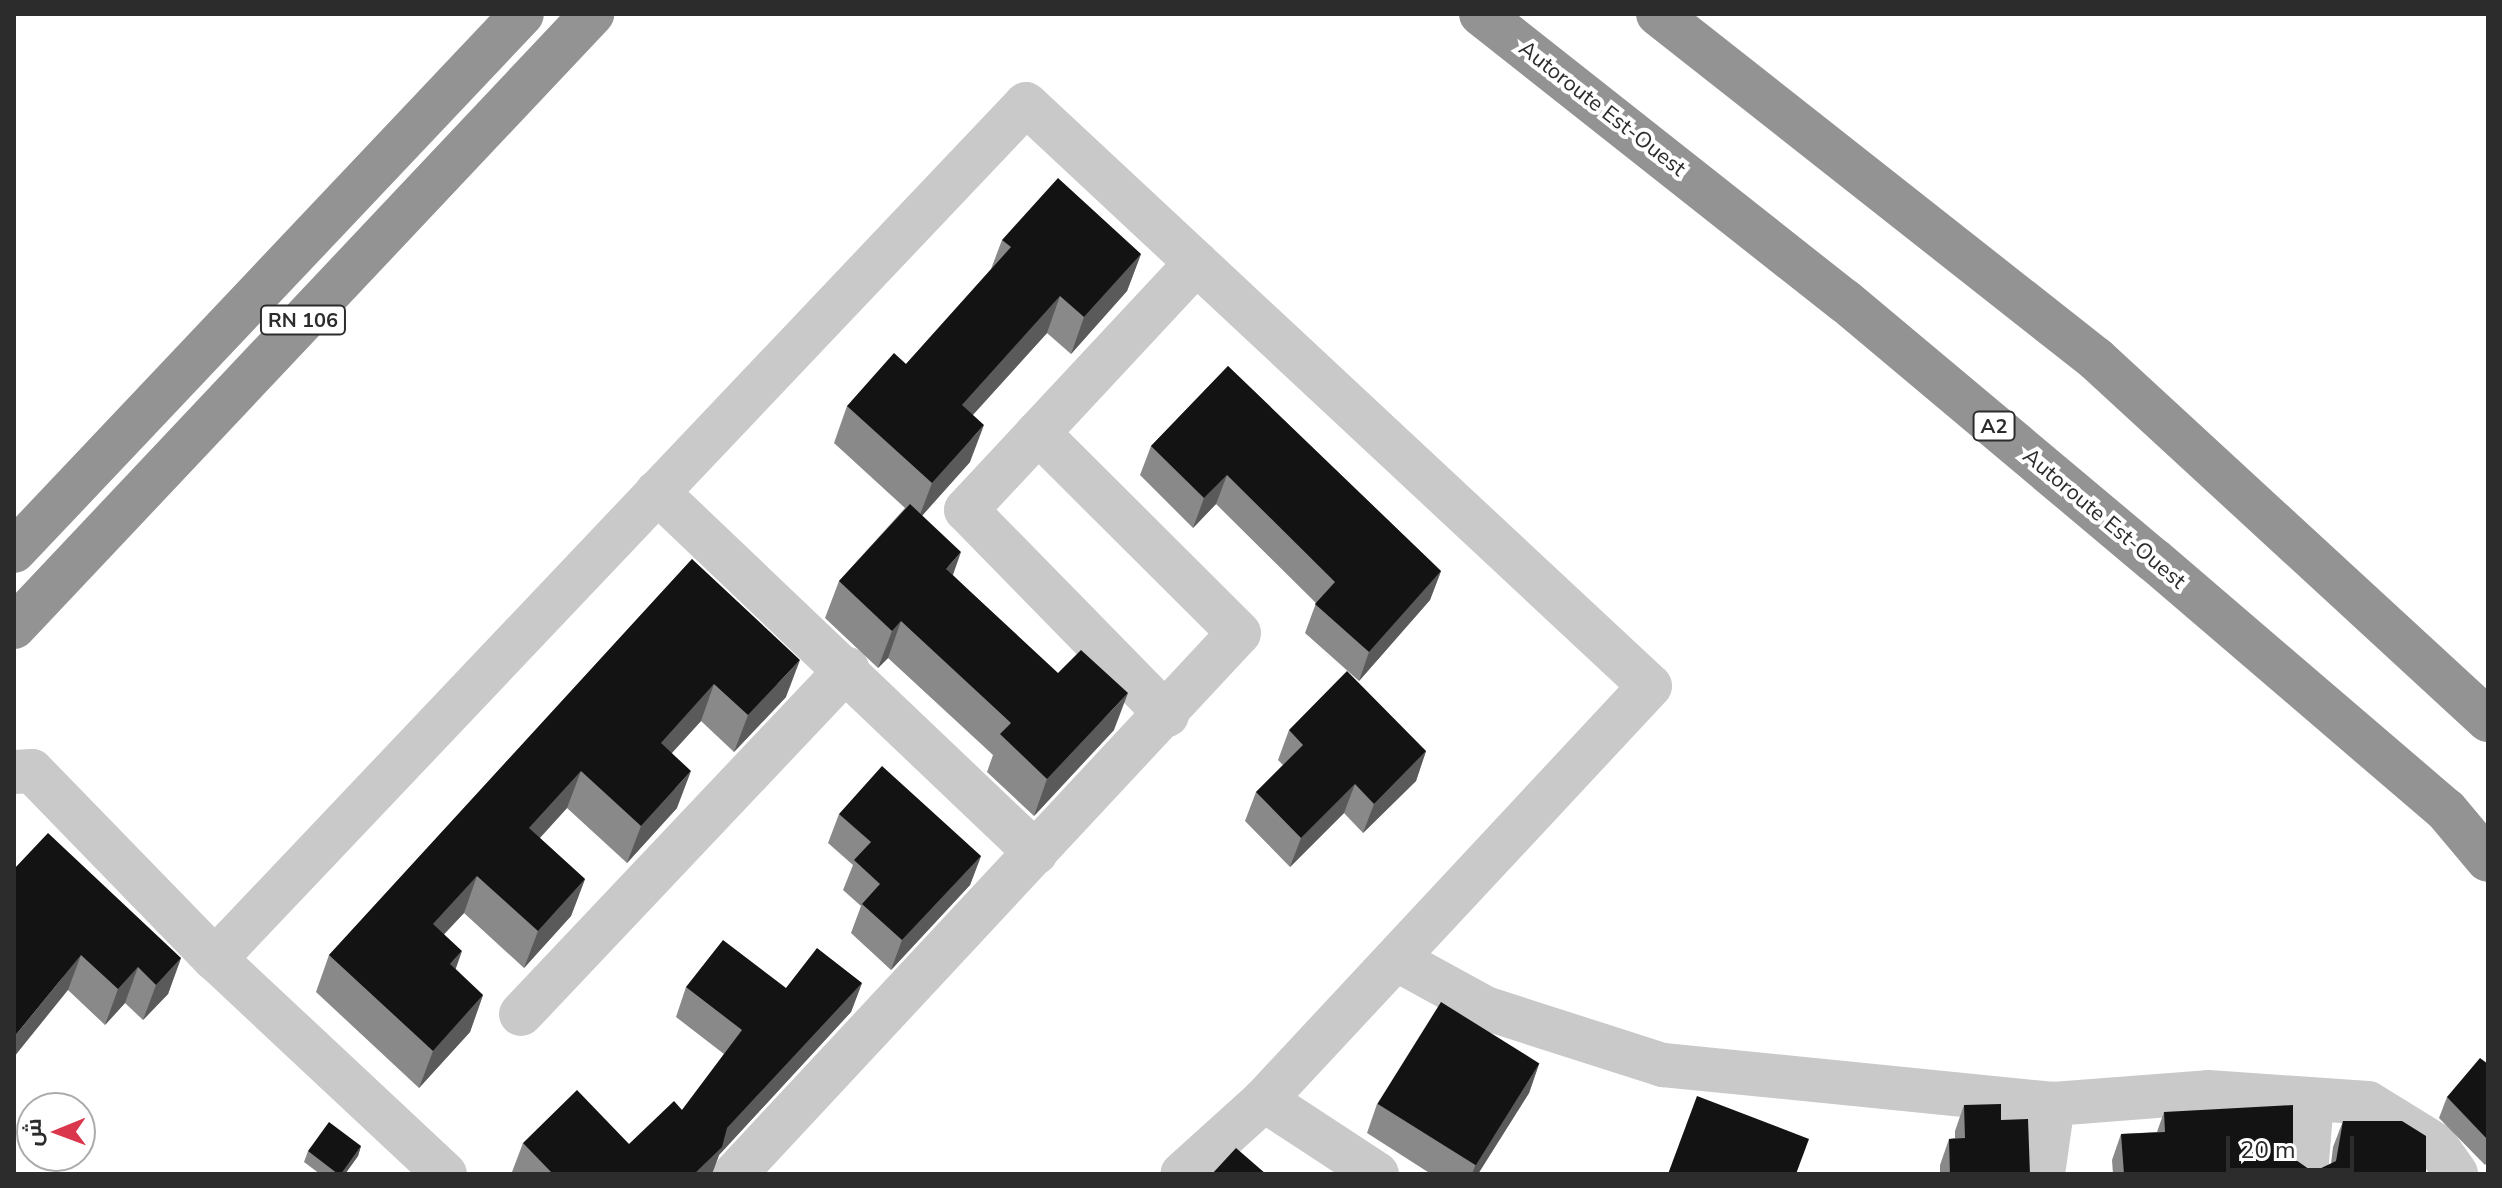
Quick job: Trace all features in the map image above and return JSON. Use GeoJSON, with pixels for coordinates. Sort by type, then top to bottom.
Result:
{"type":"FeatureCollection","features":[{"type":"Feature","properties":{"kind":"highway","name":"RN 106"},"geometry":{"type":"LineString","coordinates":[[14,551],[522,14]]}},
{"type":"Feature","properties":{"kind":"highway","name":"RN 106"},"geometry":{"type":"LineString","coordinates":[[14,627],[592,14]]}},
{"type":"Feature","properties":{"kind":"highway","name":"Autoroute Est-Ouest"},"geometry":{"type":"LineString","coordinates":[[1481,14],[1845,301],[2130,540],[2446,810],[2488,860]]}},
{"type":"Feature","properties":{"kind":"highway"},"geometry":{"type":"LineString","coordinates":[[1658,14],[2096,359],[2488,720]]}},
{"type":"Feature","properties":{"kind":"street"},"geometry":{"type":"LineString","coordinates":[[215,959],[1026,104],[1650,686],[1264,1100],[1182,1174]]}},
{"type":"Feature","properties":{"kind":"street"},"geometry":{"type":"LineString","coordinates":[[1167,715],[966,510],[1196,263]]}},
{"type":"Feature","properties":{"kind":"street"},"geometry":{"type":"LineString","coordinates":[[735,1174],[1167,715],[1239,633],[1038,433]]}},
{"type":"Feature","properties":{"kind":"street"},"geometry":{"type":"LineString","coordinates":[[657,492],[847,669],[1036,853]]}},
{"type":"Feature","properties":{"kind":"street"},"geometry":{"type":"LineString","coordinates":[[521,1014],[847,669]]}},
{"type":"Feature","properties":{"kind":"street"},"geometry":{"type":"LineString","coordinates":[[14,772],[32,771],[422,1167]]}},
{"type":"Feature","properties":{"kind":"street"},"geometry":{"type":"LineString","coordinates":[[1396,959],[1485,1008],[1663,1065],[2053,1104],[2208,1092],[2368,1103],[2436,1145],[2456,1174]]}},
{"type":"Feature","properties":{"kind":"street"},"geometry":{"type":"LineString","coordinates":[[1264,1100],[1377,1174]]}},
{"type":"Feature","properties":{"kind":"street"},"geometry":{"type":"LineString","coordinates":[[2306,1174],[2312,1100]]}},
{"type":"Feature","properties":{"kind":"street"},"geometry":{"type":"LineString","coordinates":[[2043,1174],[2053,1104]]}},
{"type":"Feature","properties":{"kind":"building"},"geometry":{"type":"Polygon","coordinates":[[[1058,178],[1141,254],[1084,317],[1060,296],[962,405],[984,425],[932,483],[847,406],[894,353],[906,364],[1011,247],[1002,240],[1058,178]]]}},
{"type":"Feature","properties":{"kind":"building"},"geometry":{"type":"Polygon","coordinates":[[[1228,366],[1441,571],[1369,652],[1315,604],[1335,582],[1227,475],[1204,498],[1151,446],[1228,366]]]}},
{"type":"Feature","properties":{"kind":"building"},"geometry":{"type":"Polygon","coordinates":[[[910,504],[961,552],[946,569],[1058,673],[1081,650],[1128,693],[1047,779],[1000,734],[1011,723],[901,621],[892,631],[839,581],[910,504]]]}},
{"type":"Feature","properties":{"kind":"building"},"geometry":{"type":"Polygon","coordinates":[[[692,559],[800,660],[748,715],[714,684],[661,743],[691,771],[641,826],[581,771],[529,828],[585,879],[538,931],[477,876],[433,924],[462,951],[450,964],[483,995],[433,1051],[329,955],[692,559]]]}},
{"type":"Feature","properties":{"kind":"building"},"geometry":{"type":"Polygon","coordinates":[[[1347,671],[1426,751],[1374,804],[1355,784],[1301,838],[1256,792],[1303,745],[1289,730],[1347,671]]]}},
{"type":"Feature","properties":{"kind":"building"},"geometry":{"type":"Polygon","coordinates":[[[882,766],[981,856],[902,940],[862,904],[880,884],[854,860],[871,842],[839,814],[882,766]]]}},
{"type":"Feature","properties":{"kind":"building"},"geometry":{"type":"Polygon","coordinates":[[[48,833],[181,958],[156,985],[138,967],[118,989],[81,955],[14,1037],[14,869],[48,833]]]}},
{"type":"Feature","properties":{"kind":"building"},"geometry":{"type":"Polygon","coordinates":[[[723,940],[786,988],[817,948],[862,983],[727,1128],[722,1147],[694,1174],[553,1174],[523,1143],[577,1090],[629,1144],[674,1101],[682,1110],[742,1030],[686,987],[723,940]]]}},
{"type":"Feature","properties":{"kind":"building"},"geometry":{"type":"Polygon","coordinates":[[[1441,1002],[1539,1063],[1476,1165],[1377,1104],[1441,1002]]]}},
{"type":"Feature","properties":{"kind":"building"},"geometry":{"type":"Polygon","coordinates":[[[2480,1058],[2488,1064],[2488,1140],[2447,1097],[2480,1058]]]}},
{"type":"Feature","properties":{"kind":"building"},"geometry":{"type":"Polygon","coordinates":[[[1697,1096],[1809,1139],[1796,1174],[1668,1174],[1697,1096]]]}},
{"type":"Feature","properties":{"kind":"building"},"geometry":{"type":"Polygon","coordinates":[[[2001,1104],[2001,1120],[2028,1119],[2030,1174],[1950,1174],[1949,1139],[1965,1138],[1964,1105],[2001,1104]]]}},
{"type":"Feature","properties":{"kind":"building"},"geometry":{"type":"Polygon","coordinates":[[[2293,1105],[2293,1158],[2313,1172],[2336,1161],[2343,1121],[2402,1121],[2426,1136],[2426,1174],[2124,1174],[2121,1134],[2165,1132],[2164,1112],[2293,1105]]]}},
{"type":"Feature","properties":{"kind":"building"},"geometry":{"type":"Polygon","coordinates":[[[329,1122],[361,1146],[341,1174],[308,1151],[329,1122]]]}},
{"type":"Feature","properties":{"kind":"building"},"geometry":{"type":"Polygon","coordinates":[[[1236,1148],[1266,1174],[1212,1174],[1236,1148]]]}}]}
